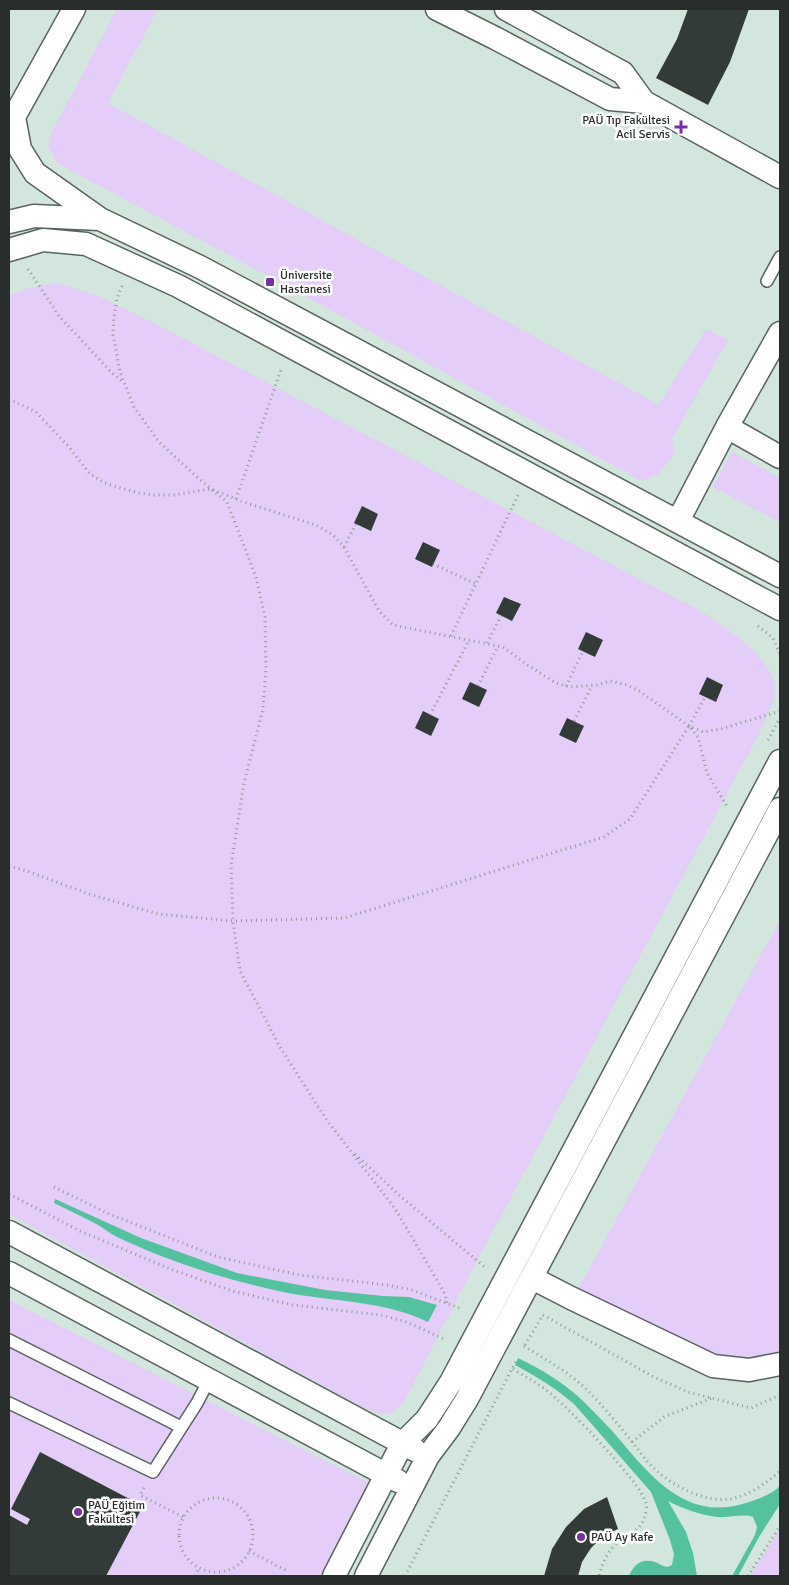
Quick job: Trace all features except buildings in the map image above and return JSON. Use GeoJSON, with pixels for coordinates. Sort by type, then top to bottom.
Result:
{"type":"FeatureCollection","features":[{"type":"Feature","properties":{"kind":"street"},"geometry":{"type":"LineString","coordinates":[[74,9],[10,119],[20,149],[35,173],[100,219],[200,266],[780,576]]}},
{"type":"Feature","properties":{"kind":"street"},"geometry":{"type":"LineString","coordinates":[[437,9],[504,42],[610,99],[644,102],[780,177]]}},
{"type":"Feature","properties":{"kind":"street"},"geometry":{"type":"LineString","coordinates":[[506,9],[623,73],[644,102]]}},
{"type":"Feature","properties":{"kind":"street"},"geometry":{"type":"LineString","coordinates":[[9,222],[34,216],[100,219]]}},
{"type":"Feature","properties":{"kind":"street"},"geometry":{"type":"LineString","coordinates":[[9,250],[42,240],[86,244],[178,286],[780,609]]}},
{"type":"Feature","properties":{"kind":"street"},"geometry":{"type":"LineString","coordinates":[[678,521],[780,333]]}},
{"type":"Feature","properties":{"kind":"street"},"geometry":{"type":"LineString","coordinates":[[728,427],[780,457]]}},
{"type":"Feature","properties":{"kind":"street"},"geometry":{"type":"LineString","coordinates":[[334,1576],[402,1444],[427,1419],[451,1382],[780,761]]}},
{"type":"Feature","properties":{"kind":"street"},"geometry":{"type":"LineString","coordinates":[[366,1576],[428,1456],[449,1428],[467,1399],[780,809]]}},
{"type":"Feature","properties":{"kind":"street"},"geometry":{"type":"LineString","coordinates":[[9,1232],[402,1444],[428,1456]]}},
{"type":"Feature","properties":{"kind":"street"},"geometry":{"type":"LineString","coordinates":[[9,1273],[411,1488]]}},
{"type":"Feature","properties":{"kind":"street"},"geometry":{"type":"LineString","coordinates":[[532,1278],[713,1366],[749,1370],[780,1364]]}},
{"type":"Feature","properties":{"kind":"lane"},"geometry":{"type":"LineString","coordinates":[[766,281],[780,257]]}},
{"type":"Feature","properties":{"kind":"lane"},"geometry":{"type":"LineString","coordinates":[[9,1340],[181,1428]]}},
{"type":"Feature","properties":{"kind":"lane"},"geometry":{"type":"LineString","coordinates":[[10,1408],[153,1472],[208,1380]]}},
{"type":"Feature","properties":{"kind":"path"},"geometry":{"type":"LineString","coordinates":[[27,267],[59,316],[111,372],[124,383]]}},
{"type":"Feature","properties":{"kind":"path"},"geometry":{"type":"LineString","coordinates":[[123,284],[117,298],[112,335],[115,354],[134,407],[159,442],[227,502],[256,577],[265,617],[266,670],[263,708],[244,783],[231,866],[233,921],[240,971],[280,1047],[326,1119],[396,1210],[445,1294],[447,1303]]}},
{"type":"Feature","properties":{"kind":"path"},"geometry":{"type":"LineString","coordinates":[[236,499],[282,367]]}},
{"type":"Feature","properties":{"kind":"path"},"geometry":{"type":"LineString","coordinates":[[9,399],[36,412],[90,474],[107,484],[154,495],[173,495],[211,489],[316,525],[333,535],[344,547],[375,605],[394,625],[503,647],[556,683],[566,686],[592,686],[610,681],[626,685],[639,691],[689,726],[703,732],[721,729],[780,711]]}},
{"type":"Feature","properties":{"kind":"path"},"geometry":{"type":"LineString","coordinates":[[451,636],[518,494]]}},
{"type":"Feature","properties":{"kind":"path"},"geometry":{"type":"LineString","coordinates":[[344,547],[356,524]]}},
{"type":"Feature","properties":{"kind":"path"},"geometry":{"type":"LineString","coordinates":[[433,564],[476,584]]}},
{"type":"Feature","properties":{"kind":"path"},"geometry":{"type":"LineString","coordinates":[[487,644],[501,616]]}},
{"type":"Feature","properties":{"kind":"path"},"geometry":{"type":"LineString","coordinates":[[430,715],[469,640]]}},
{"type":"Feature","properties":{"kind":"path"},"geometry":{"type":"LineString","coordinates":[[478,686],[498,646]]}},
{"type":"Feature","properties":{"kind":"path"},"geometry":{"type":"LineString","coordinates":[[566,686],[582,651]]}},
{"type":"Feature","properties":{"kind":"path"},"geometry":{"type":"LineString","coordinates":[[574,721],[592,686]]}},
{"type":"Feature","properties":{"kind":"path"},"geometry":{"type":"LineString","coordinates":[[9,866],[89,894],[158,914],[233,921],[344,918],[604,836],[630,819],[689,726],[705,697]]}},
{"type":"Feature","properties":{"kind":"path"},"geometry":{"type":"LineString","coordinates":[[689,726],[698,737],[708,773],[729,810]]}},
{"type":"Feature","properties":{"kind":"path"},"geometry":{"type":"LineString","coordinates":[[350,1150],[400,1196],[489,1270]]}},
{"type":"Feature","properties":{"kind":"path"},"geometry":{"type":"LineString","coordinates":[[54,1186],[107,1213],[218,1257],[299,1276],[387,1285],[412,1290],[468,1311]]}},
{"type":"Feature","properties":{"kind":"path"},"geometry":{"type":"LineString","coordinates":[[9,1194],[80,1230],[168,1268],[232,1291],[293,1305],[381,1315],[407,1322],[451,1342]]}},
{"type":"Feature","properties":{"kind":"path"},"geometry":{"type":"LineString","coordinates":[[521,1352],[543,1315],[654,1377],[688,1392],[751,1408],[780,1395]]}},
{"type":"Feature","properties":{"kind":"path"},"geometry":{"type":"LineString","coordinates":[[524,1346],[586,1389],[607,1411],[656,1471],[692,1493],[710,1498],[730,1499],[764,1485],[780,1471]]}},
{"type":"Feature","properties":{"kind":"path"},"geometry":{"type":"LineString","coordinates":[[405,1576],[518,1358]]}},
{"type":"Feature","properties":{"kind":"path"},"geometry":{"type":"LineString","coordinates":[[513,1369],[533,1381],[568,1408],[635,1483],[646,1502],[642,1524],[615,1544],[606,1556],[599,1576]]}},
{"type":"Feature","properties":{"kind":"path"},"geometry":{"type":"LineString","coordinates":[[632,1442],[664,1417],[713,1398]]}},
{"type":"Feature","properties":{"kind":"path"},"geometry":{"type":"LineString","coordinates":[[140,1495],[184,1517]]}},
{"type":"Feature","properties":{"kind":"path"},"geometry":{"type":"LineString","coordinates":[[213,1498],[225,1499],[236,1504],[245,1512],[251,1522],[253,1534],[252,1546],[249,1551],[237,1566],[226,1571],[214,1573],[199,1568],[191,1563],[183,1553],[179,1541],[184,1517],[191,1508],[201,1501],[213,1498]]}},
{"type":"Feature","properties":{"kind":"path"},"geometry":{"type":"LineString","coordinates":[[748,1576],[780,1526]]}},
{"type":"Feature","properties":{"kind":"path"},"geometry":{"type":"LineString","coordinates":[[249,1551],[287,1571]]}},
{"type":"Feature","properties":{"kind":"path"},"geometry":{"type":"LineString","coordinates":[[195,1576],[199,1568]]}},
{"type":"Feature","properties":{"kind":"shaded area"},"geometry":{"type":"Polygon","coordinates":[[[9,9],[780,9],[780,1576],[9,1576],[9,9]]]}},
{"type":"Feature","properties":{"kind":"shaded area"},"geometry":{"type":"Polygon","coordinates":[[[117,9],[158,9],[108,103],[659,405],[706,329],[728,340],[672,439],[675,453],[659,474],[642,481],[285,285],[57,163],[48,146],[52,132],[117,9]]]}},
{"type":"Feature","properties":{"kind":"shaded area"},"geometry":{"type":"Polygon","coordinates":[[[57,283],[94,294],[156,324],[704,613],[750,647],[761,658],[774,682],[774,699],[759,734],[468,1278],[404,1402],[394,1412],[382,1414],[362,1407],[9,1214],[9,296],[25,289],[57,283]]]}},
{"type":"Feature","properties":{"kind":"shaded area"},"geometry":{"type":"Polygon","coordinates":[[[732,452],[780,478],[780,522],[713,487],[732,452]]]}},
{"type":"Feature","properties":{"kind":"shaded area"},"geometry":{"type":"Polygon","coordinates":[[[780,920],[780,1364],[749,1370],[576,1293],[780,920]]]}},
{"type":"Feature","properties":{"kind":"shaded area"},"geometry":{"type":"Polygon","coordinates":[[[55,1199],[141,1238],[237,1273],[325,1290],[409,1297],[437,1305],[428,1322],[393,1309],[375,1305],[283,1292],[242,1282],[178,1262],[136,1246],[54,1203],[55,1199]]]}},
{"type":"Feature","properties":{"kind":"shaded area"},"geometry":{"type":"Polygon","coordinates":[[[9,1300],[373,1485],[333,1576],[9,1576],[9,1300]]]}},
{"type":"Feature","properties":{"kind":"shaded area"},"geometry":{"type":"Polygon","coordinates":[[[518,1358],[552,1376],[575,1393],[655,1478],[670,1491],[687,1500],[705,1506],[724,1507],[760,1498],[773,1492],[780,1486],[780,1504],[759,1537],[738,1576],[732,1576],[755,1535],[757,1527],[753,1517],[744,1515],[711,1516],[680,1507],[668,1501],[686,1532],[693,1553],[697,1576],[629,1576],[633,1568],[642,1562],[655,1562],[667,1567],[672,1565],[674,1554],[670,1540],[651,1492],[575,1405],[546,1383],[515,1365],[518,1358]]]}},
{"type":"Feature","properties":{"kind":"shaded area"},"geometry":{"type":"Polygon","coordinates":[[[780,1529],[780,1576],[750,1576],[780,1529]]]}},
{"type":"Feature","properties":{"kind":"place","name":"PAÜ Tıp Fakültesi Acil Servis"},"geometry":{"type":"Point","coordinates":[681,127]}},
{"type":"Feature","properties":{"kind":"place","name":"Üniversite Hastanesi"},"geometry":{"type":"Point","coordinates":[270,282]}},
{"type":"Feature","properties":{"kind":"place","name":"PAÜ Eğitim Fakültesi"},"geometry":{"type":"Point","coordinates":[78,1512]}},
{"type":"Feature","properties":{"kind":"place","name":"PAÜ Ay Kafe"},"geometry":{"type":"Point","coordinates":[581,1537]}}]}
